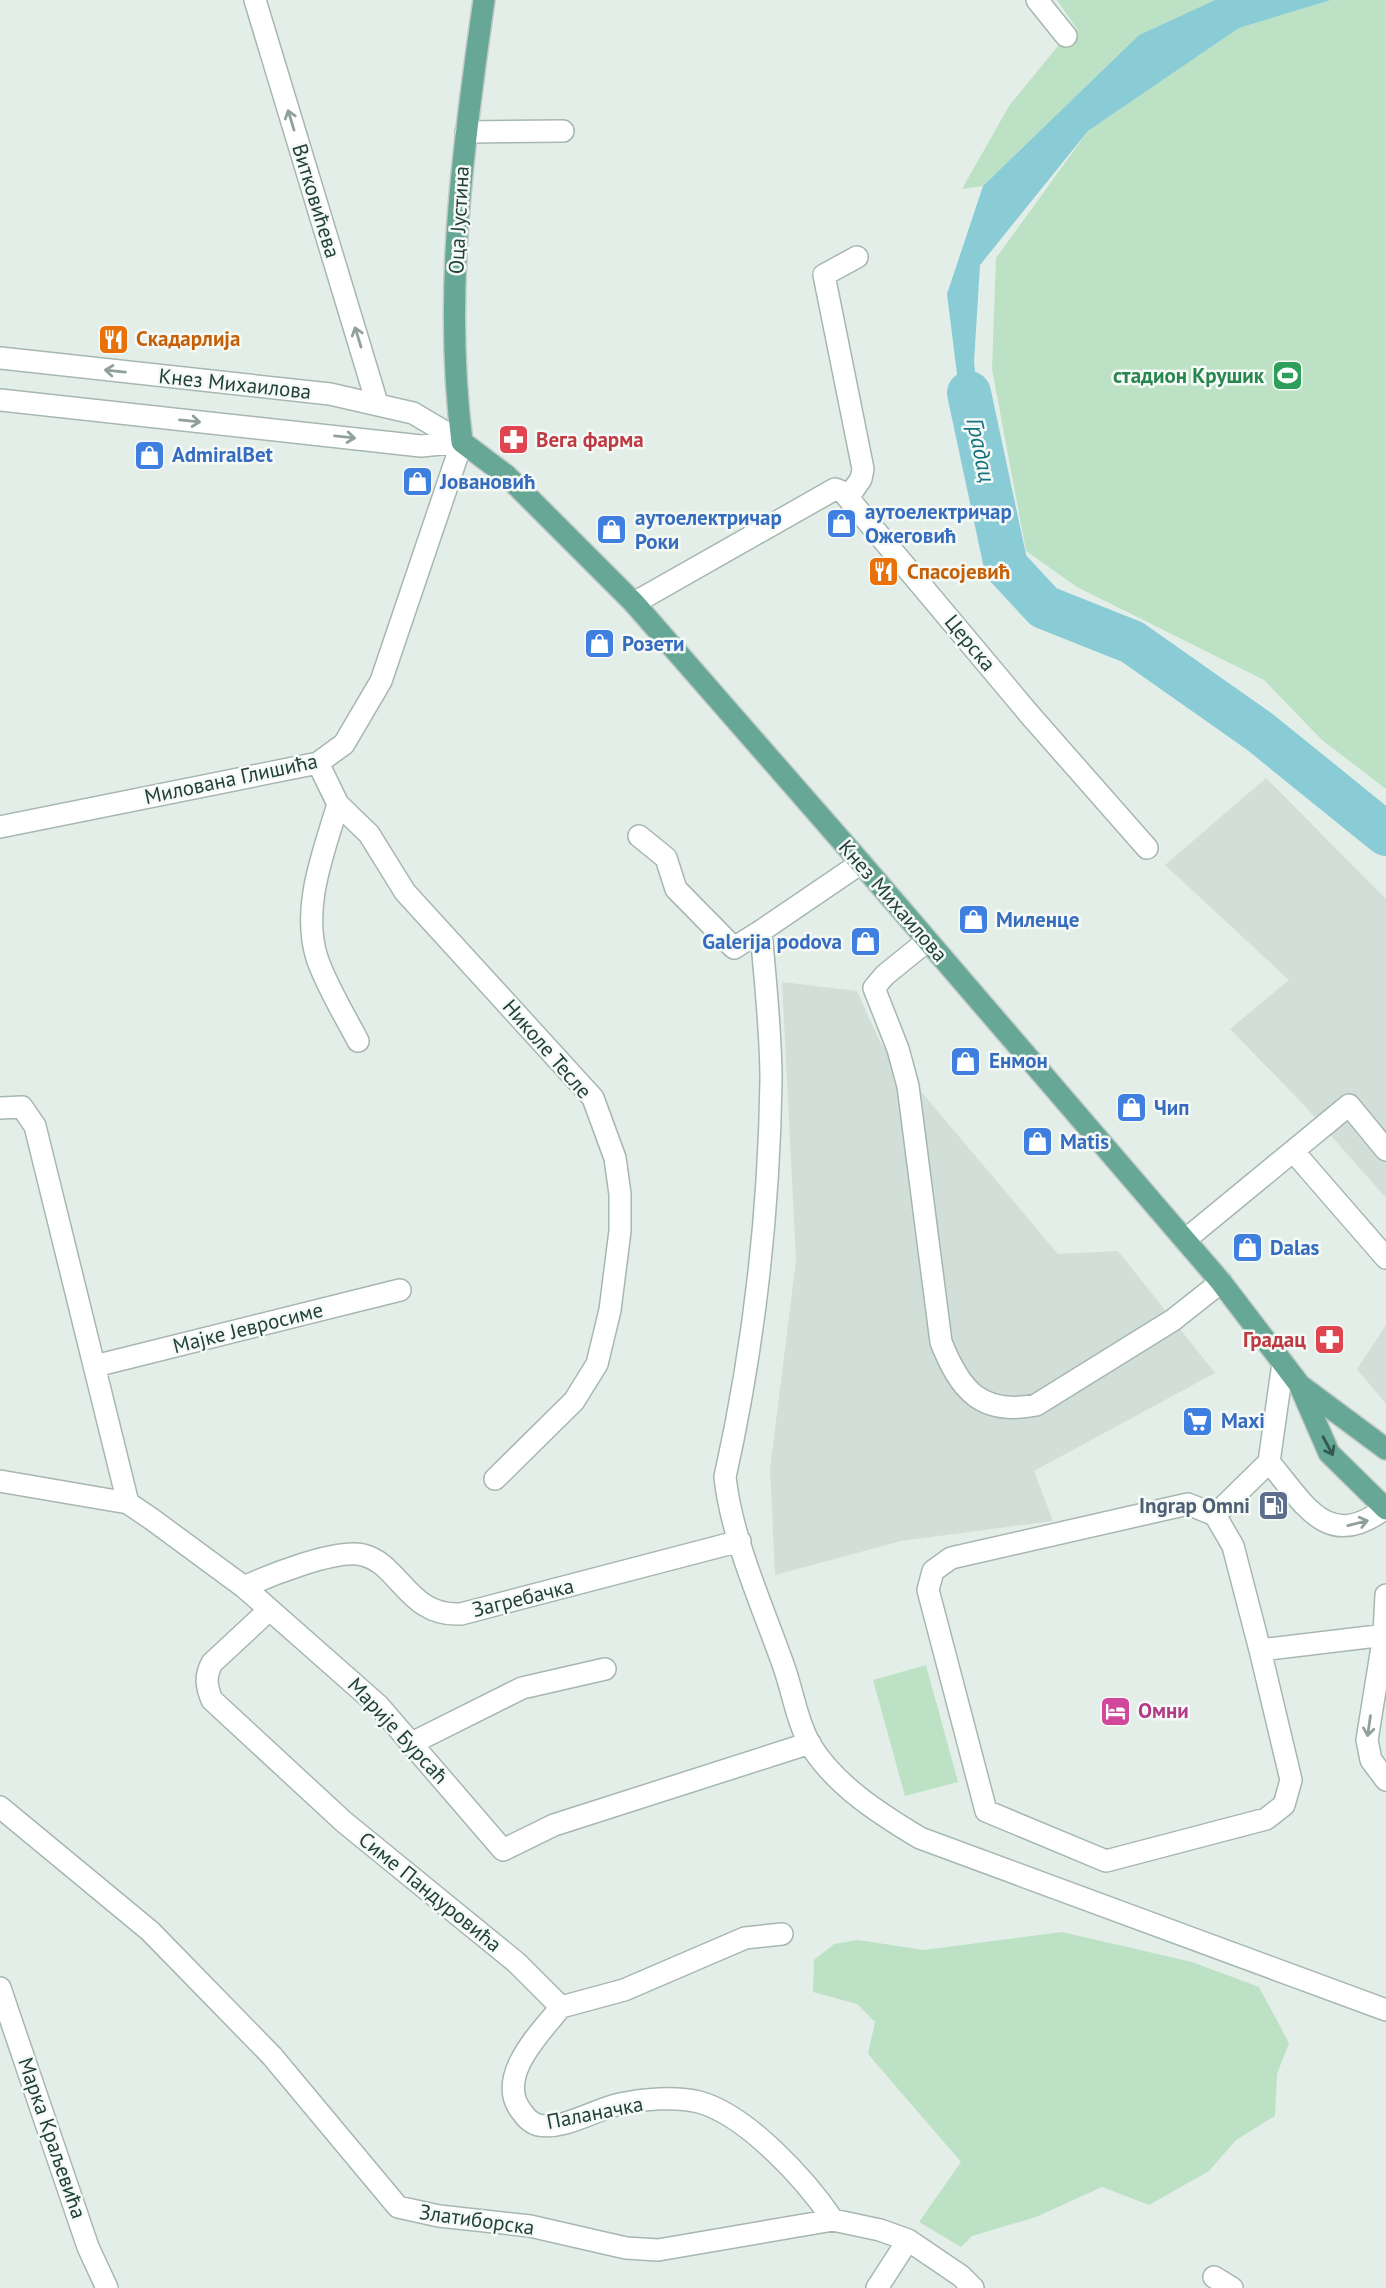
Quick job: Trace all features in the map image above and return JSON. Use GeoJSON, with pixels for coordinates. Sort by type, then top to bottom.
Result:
{"type":"FeatureCollection","features":[{"type":"Feature","properties":{"kind":"main road","name":"Оца Јустина"},"geometry":{"type":"LineString","coordinates":[[462,442],[456,394],[455,292],[466,132],[484,0]]}},
{"type":"Feature","properties":{"kind":"main road","name":"Кнез Михаилова"},"geometry":{"type":"LineString","coordinates":[[462,442],[506,475],[634,603],[861,863],[1221,1282],[1299,1384],[1329,1453],[1385,1515]]}},
{"type":"Feature","properties":{"kind":"main road","name":"Кнез Михаилова"},"geometry":{"type":"LineString","coordinates":[[1299,1384],[1386,1450]]}},
{"type":"Feature","properties":{"kind":"street","name":"Витковићева"},"geometry":{"type":"LineString","coordinates":[[255,0],[377,403]]}},
{"type":"Feature","properties":{"kind":"street"},"geometry":{"type":"LineString","coordinates":[[1037,0],[1066,36]]}},
{"type":"Feature","properties":{"kind":"street"},"geometry":{"type":"LineString","coordinates":[[466,132],[563,131]]}},
{"type":"Feature","properties":{"kind":"street"},"geometry":{"type":"LineString","coordinates":[[634,603],[835,489],[849,496],[861,479],[863,469],[824,275],[857,257]]}},
{"type":"Feature","properties":{"kind":"street","name":"Кнез Михаилова"},"geometry":{"type":"LineString","coordinates":[[0,358],[330,394],[413,413],[462,442]]}},
{"type":"Feature","properties":{"kind":"street","name":"Кнез Михаилова"},"geometry":{"type":"LineString","coordinates":[[0,400],[421,446],[462,442]]}},
{"type":"Feature","properties":{"kind":"street","name":"Милована Глишића"},"geometry":{"type":"LineString","coordinates":[[0,827],[318,763],[344,744],[381,681],[462,442]]}},
{"type":"Feature","properties":{"kind":"street","name":"Церска"},"geometry":{"type":"LineString","coordinates":[[849,496],[1030,715],[1147,848]]}},
{"type":"Feature","properties":{"kind":"street","name":"Николе Тесле"},"geometry":{"type":"LineString","coordinates":[[318,763],[338,804],[369,834],[405,892],[593,1098],[615,1158],[620,1194],[620,1231],[610,1310],[597,1364],[574,1401],[495,1479]]}},
{"type":"Feature","properties":{"kind":"street"},"geometry":{"type":"LineString","coordinates":[[338,804],[318,870],[312,910],[313,932],[317,957],[358,1041]]}},
{"type":"Feature","properties":{"kind":"street"},"geometry":{"type":"LineString","coordinates":[[639,836],[666,858],[676,889],[734,948],[861,863]]}},
{"type":"Feature","properties":{"kind":"street"},"geometry":{"type":"LineString","coordinates":[[761,931],[771,1077],[769,1130],[758,1289],[725,1477],[728,1501],[740,1541],[810,1743],[843,1783],[895,1823],[920,1838],[1386,2010]]}},
{"type":"Feature","properties":{"kind":"street"},"geometry":{"type":"LineString","coordinates":[[927,941],[885,975],[874,988],[898,1049],[908,1086],[941,1342],[954,1376],[980,1401],[1011,1410],[1036,1405],[1173,1320],[1221,1282]]}},
{"type":"Feature","properties":{"kind":"street"},"geometry":{"type":"LineString","coordinates":[[1185,1240],[1349,1105],[1386,1150]]}},
{"type":"Feature","properties":{"kind":"street"},"geometry":{"type":"LineString","coordinates":[[0,1108],[22,1107],[35,1126],[128,1503]]}},
{"type":"Feature","properties":{"kind":"street"},"geometry":{"type":"LineString","coordinates":[[1293,1151],[1386,1258]]}},
{"type":"Feature","properties":{"kind":"street","name":"Мајке Јевросиме"},"geometry":{"type":"LineString","coordinates":[[95,1366],[400,1290]]}},
{"type":"Feature","properties":{"kind":"street"},"geometry":{"type":"LineString","coordinates":[[1215,1515],[1269,1462],[1283,1363]]}},
{"type":"Feature","properties":{"kind":"street"},"geometry":{"type":"LineString","coordinates":[[1269,1462],[1318,1520],[1348,1526],[1385,1515]]}},
{"type":"Feature","properties":{"kind":"street","name":"Марије Бурсаћ"},"geometry":{"type":"LineString","coordinates":[[0,1481],[128,1503],[244,1587],[344,1673],[412,1743],[503,1850],[554,1825],[810,1743]]}},
{"type":"Feature","properties":{"kind":"street"},"geometry":{"type":"LineString","coordinates":[[1188,1504],[1215,1515],[1233,1546],[1260,1650],[1291,1780],[1284,1805],[1266,1819],[1106,1861],[986,1811],[928,1590],[933,1571],[951,1558],[1188,1504]]}},
{"type":"Feature","properties":{"kind":"street","name":"Загребачка"},"geometry":{"type":"LineString","coordinates":[[244,1587],[286,1570],[344,1555],[361,1554],[372,1559],[400,1587],[429,1608],[446,1615],[461,1614],[740,1541]]}},
{"type":"Feature","properties":{"kind":"street"},"geometry":{"type":"LineString","coordinates":[[1386,1595],[1385,1635],[1367,1740],[1371,1760],[1386,1780]]}},
{"type":"Feature","properties":{"kind":"street","name":"Симе Пандуровића"},"geometry":{"type":"LineString","coordinates":[[270,1611],[212,1663],[207,1674],[207,1688],[212,1700],[344,1822],[517,1963],[561,2007]]}},
{"type":"Feature","properties":{"kind":"street"},"geometry":{"type":"LineString","coordinates":[[1260,1650],[1385,1635]]}},
{"type":"Feature","properties":{"kind":"street"},"geometry":{"type":"LineString","coordinates":[[412,1743],[506,1695],[541,1682],[604,1669]]}},
{"type":"Feature","properties":{"kind":"street","name":"Златиборска"},"geometry":{"type":"LineString","coordinates":[[0,1807],[150,1931],[271,2056],[398,2207],[439,2216],[530,2226],[626,2248],[658,2250],[833,2220],[880,2230],[908,2240],[974,2288]]}},
{"type":"Feature","properties":{"kind":"street"},"geometry":{"type":"LineString","coordinates":[[561,2007],[624,1990],[745,1938],[782,1934]]}},
{"type":"Feature","properties":{"kind":"street","name":"Марка Краљевића"},"geometry":{"type":"LineString","coordinates":[[0,1988],[88,2246],[107,2288]]}},
{"type":"Feature","properties":{"kind":"street","name":"Паланачка"},"geometry":{"type":"LineString","coordinates":[[561,2007],[530,2045],[519,2066],[513,2086],[514,2098],[526,2118],[534,2124],[548,2126],[622,2104],[677,2100],[708,2105],[762,2141],[807,2187],[833,2220]]}},
{"type":"Feature","properties":{"kind":"street"},"geometry":{"type":"LineString","coordinates":[[877,2288],[908,2240]]}},
{"type":"Feature","properties":{"kind":"shaded area"},"geometry":{"type":"Polygon","coordinates":[[[1266,778],[1386,899],[1386,1198],[1304,1105],[1230,1029],[1289,980],[1165,865],[1266,778]]]}},
{"type":"Feature","properties":{"kind":"shaded area"},"geometry":{"type":"Polygon","coordinates":[[[782,982],[857,991],[881,1044],[1058,1254],[1118,1251],[1215,1373],[1034,1471],[1053,1521],[901,1541],[775,1575],[770,1469],[796,1260],[782,982]]]}},
{"type":"Feature","properties":{"kind":"shaded area"},"geometry":{"type":"Polygon","coordinates":[[[1386,1325],[1386,1404],[1357,1369],[1386,1325]]]}},
{"type":"Feature","properties":{"kind":"green space"},"geometry":{"type":"Polygon","coordinates":[[[1057,0],[1215,0],[1139,35],[983,186],[962,189],[1009,106],[1066,36],[1077,29],[1057,0]]]}},
{"type":"Feature","properties":{"kind":"green space"},"geometry":{"type":"Polygon","coordinates":[[[1331,0],[1386,0],[1386,789],[1322,740],[1264,680],[1077,587],[1026,551],[992,369],[996,258],[1088,131],[1239,28],[1331,0]]]}},
{"type":"Feature","properties":{"kind":"green space"},"geometry":{"type":"Polygon","coordinates":[[[926,1665],[958,1782],[905,1796],[873,1680],[926,1665]]]}},
{"type":"Feature","properties":{"kind":"green space"},"geometry":{"type":"Polygon","coordinates":[[[1062,1932],[1192,1962],[1259,1987],[1289,2043],[1277,2074],[1275,2116],[1236,2140],[1209,2171],[1149,2205],[1102,2187],[1036,2217],[972,2236],[961,2247],[919,2222],[961,2162],[868,2054],[875,2022],[857,2004],[813,1992],[814,1960],[834,1944],[858,1940],[924,1950],[1062,1932]]]}},
{"type":"Feature","properties":{"kind":"water"},"geometry":{"type":"Polygon","coordinates":[[[1215,0],[1331,0],[1239,28],[1088,131],[980,265],[974,362],[985,459],[961,406],[947,294],[983,186],[1139,35],[1215,0]]]}},
{"type":"Feature","properties":{"kind":"waterway","name":"Градац"},"geometry":{"type":"LineString","coordinates":[[969,393],[1006,566],[1044,607],[1132,642],[1260,732],[1386,834]]}},
{"type":"Feature","properties":{"kind":"place","name":"Скадарлија"},"geometry":{"type":"Point","coordinates":[113,339]}},
{"type":"Feature","properties":{"kind":"place","name":"стадион Крушик"},"geometry":{"type":"Point","coordinates":[1287,376]}},
{"type":"Feature","properties":{"kind":"place","name":"Вега фарма"},"geometry":{"type":"Point","coordinates":[513,440]}},
{"type":"Feature","properties":{"kind":"place","name":"AdmiralBet"},"geometry":{"type":"Point","coordinates":[149,455]}},
{"type":"Feature","properties":{"kind":"place","name":"Јовановић"},"geometry":{"type":"Point","coordinates":[417,482]}},
{"type":"Feature","properties":{"kind":"place","name":"аутоелектричар Ожеговић"},"geometry":{"type":"Point","coordinates":[842,524]}},
{"type":"Feature","properties":{"kind":"place","name":"аутоелектричар Роки"},"geometry":{"type":"Point","coordinates":[612,530]}},
{"type":"Feature","properties":{"kind":"place","name":"Спасојевић"},"geometry":{"type":"Point","coordinates":[884,572]}},
{"type":"Feature","properties":{"kind":"place","name":"Розети"},"geometry":{"type":"Point","coordinates":[599,644]}},
{"type":"Feature","properties":{"kind":"place","name":"Миленце"},"geometry":{"type":"Point","coordinates":[973,920]}},
{"type":"Feature","properties":{"kind":"place","name":"Galerija podova"},"geometry":{"type":"Point","coordinates":[865,942]}},
{"type":"Feature","properties":{"kind":"place","name":"Енмон"},"geometry":{"type":"Point","coordinates":[966,1061]}},
{"type":"Feature","properties":{"kind":"place","name":"Чип"},"geometry":{"type":"Point","coordinates":[1131,1108]}},
{"type":"Feature","properties":{"kind":"place","name":"Matis"},"geometry":{"type":"Point","coordinates":[1037,1142]}},
{"type":"Feature","properties":{"kind":"place","name":"Dalas"},"geometry":{"type":"Point","coordinates":[1247,1248]}},
{"type":"Feature","properties":{"kind":"place","name":"Градац"},"geometry":{"type":"Point","coordinates":[1329,1340]}},
{"type":"Feature","properties":{"kind":"place","name":"Maxi"},"geometry":{"type":"Point","coordinates":[1198,1421]}},
{"type":"Feature","properties":{"kind":"place","name":"Ingrap Omni"},"geometry":{"type":"Point","coordinates":[1273,1506]}},
{"type":"Feature","properties":{"kind":"place","name":"Омни"},"geometry":{"type":"Point","coordinates":[1115,1711]}}]}
